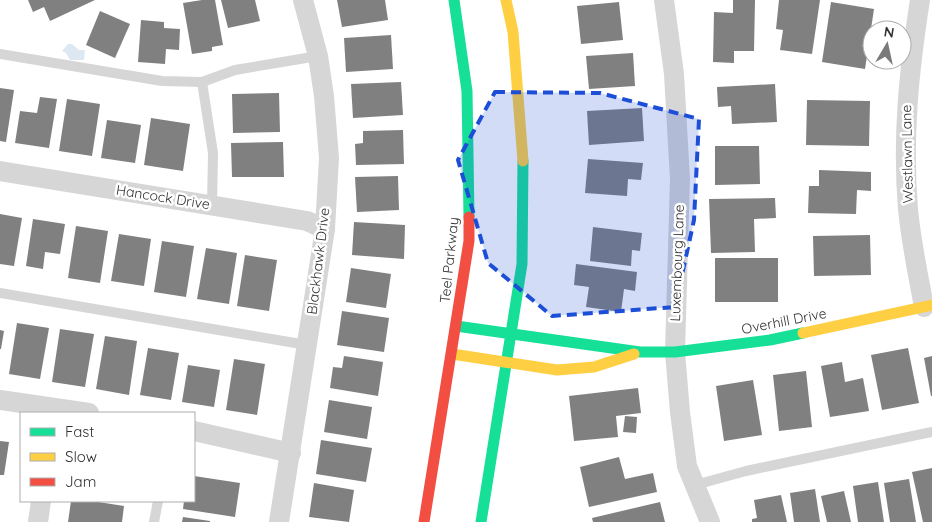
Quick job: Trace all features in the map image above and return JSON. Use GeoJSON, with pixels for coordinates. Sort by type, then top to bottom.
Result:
{"type":"FeatureCollection","features":[{"type":"Feature","properties":{"kind":"main road","name":"Teel Parkway"},"geometry":{"type":"LineString","coordinates":[[424,522],[469,241],[470,191],[467,91],[454,0]]}},
{"type":"Feature","properties":{"kind":"main road"},"geometry":{"type":"LineString","coordinates":[[481,522],[522,264],[524,176],[513,32],[506,0]]}},
{"type":"Feature","properties":{"kind":"main road","name":"Overhill Drive"},"geometry":{"type":"LineString","coordinates":[[456,326],[640,352],[675,352],[770,340],[928,306]]}},
{"type":"Feature","properties":{"kind":"main road","name":"Overhill Drive"},"geometry":{"type":"LineString","coordinates":[[452,354],[506,364],[558,370],[594,367],[640,352]]}},
{"type":"Feature","properties":{"kind":"street","name":"Blackhawk Drive"},"geometry":{"type":"LineString","coordinates":[[279,522],[325,229],[329,158],[324,96],[318,56],[303,0]]}},
{"type":"Feature","properties":{"kind":"street","name":"Luxembourg Lane"},"geometry":{"type":"LineString","coordinates":[[664,0],[674,74],[680,179],[675,352],[688,466],[710,522]]}},
{"type":"Feature","properties":{"kind":"street","name":"Westlawn Lane"},"geometry":{"type":"LineString","coordinates":[[920,0],[907,89],[906,151],[908,210],[928,306]]}},
{"type":"Feature","properties":{"kind":"street","name":"Hancock Drive"},"geometry":{"type":"LineString","coordinates":[[0,171],[307,221],[325,229]]}},
{"type":"Feature","properties":{"kind":"street"},"geometry":{"type":"LineString","coordinates":[[0,400],[58,411],[74,412]]}},
{"type":"Feature","properties":{"kind":"street"},"geometry":{"type":"LineString","coordinates":[[195,431],[291,453]]}},
{"type":"Feature","properties":{"kind":"street"},"geometry":{"type":"LineString","coordinates":[[38,522],[41,502]]}},
{"type":"Feature","properties":{"kind":"lane"},"geometry":{"type":"LineString","coordinates":[[0,54],[162,81],[202,82],[235,70],[318,56]]}},
{"type":"Feature","properties":{"kind":"lane"},"geometry":{"type":"LineString","coordinates":[[202,82],[213,154],[212,206]]}},
{"type":"Feature","properties":{"kind":"lane"},"geometry":{"type":"LineString","coordinates":[[0,293],[307,345]]}},
{"type":"Feature","properties":{"kind":"lane"},"geometry":{"type":"LineString","coordinates":[[695,485],[746,471],[932,432]]}},
{"type":"Feature","properties":{"kind":"lane"},"geometry":{"type":"LineString","coordinates":[[154,522],[158,502]]}},
{"type":"Feature","properties":{"kind":"highlighted area"},"geometry":{"type":"Polygon","coordinates":[[[495,92],[600,93],[699,119],[694,220],[675,307],[552,316],[488,263],[458,160],[495,92]]]}},
{"type":"Feature","properties":{"kind":"shaded area"},"geometry":{"type":"Polygon","coordinates":[[[68,44],[72,44],[79,50],[85,50],[84,60],[70,60],[66,53],[62,51],[68,44]]]}},
{"type":"Feature","properties":{"kind":"building"},"geometry":{"type":"Polygon","coordinates":[[[28,0],[95,0],[50,21],[44,7],[33,12],[28,0]]]}},
{"type":"Feature","properties":{"kind":"building"},"geometry":{"type":"Polygon","coordinates":[[[215,0],[223,45],[212,47],[212,51],[192,54],[183,3],[215,0]]]}},
{"type":"Feature","properties":{"kind":"building"},"geometry":{"type":"Polygon","coordinates":[[[221,0],[255,0],[260,21],[228,28],[221,0]]]}},
{"type":"Feature","properties":{"kind":"building"},"geometry":{"type":"Polygon","coordinates":[[[337,0],[385,0],[388,20],[342,27],[337,0]]]}},
{"type":"Feature","properties":{"kind":"building"},"geometry":{"type":"Polygon","coordinates":[[[733,0],[755,0],[754,51],[734,51],[734,63],[713,62],[714,12],[733,13],[733,0]]]}},
{"type":"Feature","properties":{"kind":"building"},"geometry":{"type":"Polygon","coordinates":[[[779,0],[820,0],[812,54],[780,50],[783,30],[776,29],[779,0]]]}},
{"type":"Feature","properties":{"kind":"building"},"geometry":{"type":"Polygon","coordinates":[[[619,2],[623,40],[581,44],[577,6],[619,2]]]}},
{"type":"Feature","properties":{"kind":"building"},"geometry":{"type":"Polygon","coordinates":[[[831,2],[874,9],[872,20],[862,20],[862,69],[822,62],[831,2]]]}},
{"type":"Feature","properties":{"kind":"building"},"geometry":{"type":"Polygon","coordinates":[[[100,11],[130,24],[115,58],[86,45],[100,11]]]}},
{"type":"Feature","properties":{"kind":"building"},"geometry":{"type":"Polygon","coordinates":[[[141,20],[164,22],[164,28],[180,29],[179,50],[166,49],[165,64],[138,62],[141,20]]]}},
{"type":"Feature","properties":{"kind":"building"},"geometry":{"type":"Polygon","coordinates":[[[391,35],[393,69],[346,72],[344,38],[391,35]]]}},
{"type":"Feature","properties":{"kind":"building"},"geometry":{"type":"Polygon","coordinates":[[[633,53],[635,86],[589,89],[586,56],[633,53]]]}},
{"type":"Feature","properties":{"kind":"building"},"geometry":{"type":"Polygon","coordinates":[[[401,82],[403,115],[353,118],[351,84],[401,82]]]}},
{"type":"Feature","properties":{"kind":"building"},"geometry":{"type":"Polygon","coordinates":[[[775,84],[777,122],[732,124],[731,106],[718,107],[717,87],[775,84]]]}},
{"type":"Feature","properties":{"kind":"building"},"geometry":{"type":"Polygon","coordinates":[[[0,88],[14,90],[6,142],[0,141],[0,88]]]}},
{"type":"Feature","properties":{"kind":"building"},"geometry":{"type":"Polygon","coordinates":[[[279,93],[280,132],[233,133],[232,94],[279,93]]]}},
{"type":"Feature","properties":{"kind":"building"},"geometry":{"type":"Polygon","coordinates":[[[40,97],[57,99],[49,148],[15,143],[20,111],[37,113],[40,97]]]}},
{"type":"Feature","properties":{"kind":"building"},"geometry":{"type":"Polygon","coordinates":[[[67,99],[100,104],[92,156],[59,151],[67,99]]]}},
{"type":"Feature","properties":{"kind":"building"},"geometry":{"type":"Polygon","coordinates":[[[807,100],[870,101],[869,146],[806,145],[807,100]]]}},
{"type":"Feature","properties":{"kind":"building"},"geometry":{"type":"Polygon","coordinates":[[[642,108],[644,141],[589,145],[587,111],[642,108]]]}},
{"type":"Feature","properties":{"kind":"building"},"geometry":{"type":"Polygon","coordinates":[[[151,118],[190,124],[183,171],[144,165],[151,118]]]}},
{"type":"Feature","properties":{"kind":"building"},"geometry":{"type":"Polygon","coordinates":[[[107,120],[141,125],[135,163],[101,158],[107,120]]]}},
{"type":"Feature","properties":{"kind":"building"},"geometry":{"type":"Polygon","coordinates":[[[403,130],[404,164],[356,165],[355,144],[363,143],[363,131],[403,130]]]}},
{"type":"Feature","properties":{"kind":"building"},"geometry":{"type":"Polygon","coordinates":[[[283,142],[284,177],[232,177],[231,143],[283,142]]]}},
{"type":"Feature","properties":{"kind":"building"},"geometry":{"type":"Polygon","coordinates":[[[715,146],[759,146],[760,184],[715,185],[715,146]]]}},
{"type":"Feature","properties":{"kind":"building"},"geometry":{"type":"Polygon","coordinates":[[[588,159],[643,163],[641,180],[628,179],[627,196],[585,193],[588,159]]]}},
{"type":"Feature","properties":{"kind":"building"},"geometry":{"type":"Polygon","coordinates":[[[819,170],[871,172],[871,191],[857,190],[856,214],[808,213],[809,186],[819,186],[819,170]]]}},
{"type":"Feature","properties":{"kind":"building"},"geometry":{"type":"Polygon","coordinates":[[[398,176],[399,210],[357,212],[355,177],[398,176]]]}},
{"type":"Feature","properties":{"kind":"building"},"geometry":{"type":"Polygon","coordinates":[[[775,198],[776,218],[754,219],[755,252],[711,253],[709,199],[775,198]]]}},
{"type":"Feature","properties":{"kind":"building"},"geometry":{"type":"Polygon","coordinates":[[[0,214],[22,218],[14,266],[0,264],[0,214]]]}},
{"type":"Feature","properties":{"kind":"building"},"geometry":{"type":"Polygon","coordinates":[[[33,219],[65,224],[60,254],[45,252],[43,269],[26,266],[33,219]]]}},
{"type":"Feature","properties":{"kind":"building"},"geometry":{"type":"Polygon","coordinates":[[[354,222],[405,225],[404,259],[352,255],[354,222]]]}},
{"type":"Feature","properties":{"kind":"building"},"geometry":{"type":"Polygon","coordinates":[[[76,226],[108,231],[100,283],[68,278],[76,226]]]}},
{"type":"Feature","properties":{"kind":"building"},"geometry":{"type":"Polygon","coordinates":[[[593,227],[642,233],[640,251],[632,250],[631,266],[590,261],[593,227]]]}},
{"type":"Feature","properties":{"kind":"building"},"geometry":{"type":"Polygon","coordinates":[[[119,234],[151,239],[144,286],[111,281],[119,234]]]}},
{"type":"Feature","properties":{"kind":"building"},"geometry":{"type":"Polygon","coordinates":[[[870,235],[871,275],[814,276],[813,236],[870,235]]]}},
{"type":"Feature","properties":{"kind":"building"},"geometry":{"type":"Polygon","coordinates":[[[162,241],[194,246],[186,297],[154,292],[162,241]]]}},
{"type":"Feature","properties":{"kind":"building"},"geometry":{"type":"Polygon","coordinates":[[[206,248],[237,253],[229,304],[197,299],[206,248]]]}},
{"type":"Feature","properties":{"kind":"building"},"geometry":{"type":"Polygon","coordinates":[[[245,255],[277,260],[269,311],[237,306],[245,255]]]}},
{"type":"Feature","properties":{"kind":"building"},"geometry":{"type":"Polygon","coordinates":[[[715,258],[778,258],[778,302],[715,302],[715,258]]]}},
{"type":"Feature","properties":{"kind":"building"},"geometry":{"type":"Polygon","coordinates":[[[576,264],[637,272],[635,291],[624,289],[621,312],[586,307],[589,287],[574,285],[576,264]]]}},
{"type":"Feature","properties":{"kind":"building"},"geometry":{"type":"Polygon","coordinates":[[[351,268],[391,274],[386,308],[346,302],[351,268]]]}},
{"type":"Feature","properties":{"kind":"building"},"geometry":{"type":"Polygon","coordinates":[[[342,311],[389,318],[384,352],[337,345],[342,311]]]}},
{"type":"Feature","properties":{"kind":"building"},"geometry":{"type":"Polygon","coordinates":[[[17,323],[49,328],[40,379],[9,374],[17,323]]]}},
{"type":"Feature","properties":{"kind":"building"},"geometry":{"type":"Polygon","coordinates":[[[60,329],[94,334],[85,387],[52,382],[60,329]]]}},
{"type":"Feature","properties":{"kind":"building"},"geometry":{"type":"Polygon","coordinates":[[[0,330],[4,331],[1,349],[0,349],[0,330]]]}},
{"type":"Feature","properties":{"kind":"building"},"geometry":{"type":"Polygon","coordinates":[[[105,336],[137,341],[129,395],[96,389],[105,336]]]}},
{"type":"Feature","properties":{"kind":"building"},"geometry":{"type":"Polygon","coordinates":[[[148,348],[179,353],[171,400],[140,395],[148,348]]]}},
{"type":"Feature","properties":{"kind":"building"},"geometry":{"type":"Polygon","coordinates":[[[908,348],[919,403],[882,410],[871,355],[908,348]]]}},
{"type":"Feature","properties":{"kind":"building"},"geometry":{"type":"Polygon","coordinates":[[[344,356],[383,362],[378,396],[330,388],[333,367],[342,368],[344,356]]]}},
{"type":"Feature","properties":{"kind":"building"},"geometry":{"type":"Polygon","coordinates":[[[932,356],[932,396],[931,396],[924,358],[932,356]]]}},
{"type":"Feature","properties":{"kind":"building"},"geometry":{"type":"Polygon","coordinates":[[[234,359],[265,364],[257,415],[226,410],[234,359]]]}},
{"type":"Feature","properties":{"kind":"building"},"geometry":{"type":"Polygon","coordinates":[[[842,362],[845,382],[863,378],[869,411],[830,417],[821,366],[842,362]]]}},
{"type":"Feature","properties":{"kind":"building"},"geometry":{"type":"Polygon","coordinates":[[[188,365],[220,370],[214,407],[182,402],[188,365]]]}},
{"type":"Feature","properties":{"kind":"building"},"geometry":{"type":"Polygon","coordinates":[[[806,371],[812,427],[779,431],[773,375],[806,371]]]}},
{"type":"Feature","properties":{"kind":"building"},"geometry":{"type":"Polygon","coordinates":[[[753,380],[762,435],[724,441],[716,386],[753,380]]]}},
{"type":"Feature","properties":{"kind":"building"},"geometry":{"type":"Polygon","coordinates":[[[638,388],[641,413],[616,416],[618,437],[574,441],[569,396],[638,388]]]}},
{"type":"Feature","properties":{"kind":"building"},"geometry":{"type":"Polygon","coordinates":[[[329,400],[372,407],[367,439],[324,432],[329,400]]]}},
{"type":"Feature","properties":{"kind":"building"},"geometry":{"type":"Polygon","coordinates":[[[625,416],[637,417],[636,433],[623,432],[625,416]]]}},
{"type":"Feature","properties":{"kind":"building"},"geometry":{"type":"Polygon","coordinates":[[[321,440],[372,448],[366,482],[316,474],[321,440]]]}},
{"type":"Feature","properties":{"kind":"building"},"geometry":{"type":"Polygon","coordinates":[[[0,441],[9,442],[4,475],[0,475],[0,441]]]}},
{"type":"Feature","properties":{"kind":"building"},"geometry":{"type":"Polygon","coordinates":[[[619,457],[625,479],[653,473],[657,492],[589,507],[580,467],[619,457]]]}},
{"type":"Feature","properties":{"kind":"building"},"geometry":{"type":"Polygon","coordinates":[[[932,468],[932,522],[923,522],[912,472],[932,468]]]}},
{"type":"Feature","properties":{"kind":"building"},"geometry":{"type":"Polygon","coordinates":[[[195,476],[240,483],[235,517],[183,509],[184,502],[195,502],[195,476]]]}},
{"type":"Feature","properties":{"kind":"building"},"geometry":{"type":"Polygon","coordinates":[[[909,479],[916,522],[890,522],[884,483],[909,479]]]}},
{"type":"Feature","properties":{"kind":"building"},"geometry":{"type":"Polygon","coordinates":[[[878,482],[884,522],[858,522],[853,486],[878,482]]]}},
{"type":"Feature","properties":{"kind":"building"},"geometry":{"type":"Polygon","coordinates":[[[314,483],[354,490],[349,522],[309,517],[314,483]]]}},
{"type":"Feature","properties":{"kind":"building"},"geometry":{"type":"Polygon","coordinates":[[[815,489],[820,522],[794,522],[790,493],[815,489]]]}},
{"type":"Feature","properties":{"kind":"building"},"geometry":{"type":"Polygon","coordinates":[[[844,491],[851,522],[827,522],[821,496],[844,491]]]}},
{"type":"Feature","properties":{"kind":"building"},"geometry":{"type":"Polygon","coordinates":[[[781,495],[787,522],[752,522],[752,519],[757,518],[754,500],[781,495]]]}},
{"type":"Feature","properties":{"kind":"building"},"geometry":{"type":"Polygon","coordinates":[[[71,502],[98,502],[124,506],[122,522],[68,522],[71,502]]]}},
{"type":"Feature","properties":{"kind":"building"},"geometry":{"type":"Polygon","coordinates":[[[660,502],[665,522],[593,522],[592,518],[660,502]]]}},
{"type":"Feature","properties":{"kind":"building"},"geometry":{"type":"Polygon","coordinates":[[[183,517],[210,521],[210,522],[182,522],[183,517]]]}},
{"type":"Feature","properties":{"kind":"traffic: fast"},"geometry":{"type":"LineString","coordinates":[[454,0],[467,91],[469,217]]}},
{"type":"Feature","properties":{"kind":"traffic: fast"},"geometry":{"type":"LineString","coordinates":[[481,522],[522,264],[523,161]]}},
{"type":"Feature","properties":{"kind":"traffic: fast"},"geometry":{"type":"LineString","coordinates":[[456,326],[640,352],[675,352],[770,340],[803,333]]}},
{"type":"Feature","properties":{"kind":"traffic: slow"},"geometry":{"type":"LineString","coordinates":[[506,0],[513,32],[523,161]]}},
{"type":"Feature","properties":{"kind":"traffic: slow"},"geometry":{"type":"LineString","coordinates":[[803,333],[932,305]]}},
{"type":"Feature","properties":{"kind":"traffic: slow"},"geometry":{"type":"LineString","coordinates":[[452,354],[557,370],[594,367],[634,354]]}},
{"type":"Feature","properties":{"kind":"traffic: jam"},"geometry":{"type":"LineString","coordinates":[[424,522],[469,241],[469,217]]}}]}
